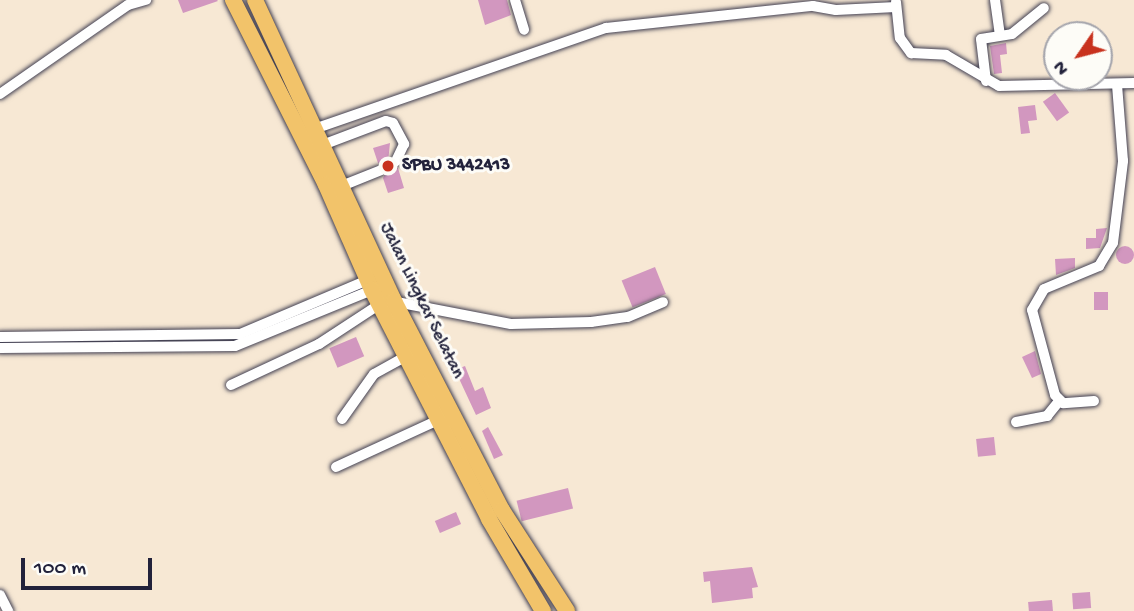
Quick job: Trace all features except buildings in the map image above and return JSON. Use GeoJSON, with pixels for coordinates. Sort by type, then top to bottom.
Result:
{"type":"FeatureCollection","features":[{"type":"Feature","properties":{"kind":"highway","name":"Jalan Lingkar Selatan"},"geometry":{"type":"LineString","coordinates":[[233,0],[380,289],[502,510],[567,611]]}},
{"type":"Feature","properties":{"kind":"highway","name":"Jalan Lingkar Selatan"},"geometry":{"type":"LineString","coordinates":[[255,0],[344,185],[406,356],[543,611]]}},
{"type":"Feature","properties":{"kind":"street"},"geometry":{"type":"LineString","coordinates":[[0,94],[128,5],[146,0]]}},
{"type":"Feature","properties":{"kind":"street"},"geometry":{"type":"LineString","coordinates":[[515,0],[524,30]]}},
{"type":"Feature","properties":{"kind":"street"},"geometry":{"type":"LineString","coordinates":[[995,0],[1000,35]]}},
{"type":"Feature","properties":{"kind":"street"},"geometry":{"type":"LineString","coordinates":[[317,128],[606,28],[813,6],[836,10],[896,3],[900,38],[911,53],[946,55],[986,81],[1021,87],[1134,83]]}},
{"type":"Feature","properties":{"kind":"street"},"geometry":{"type":"LineString","coordinates":[[986,81],[980,40],[1015,32],[1044,8]]}},
{"type":"Feature","properties":{"kind":"street"},"geometry":{"type":"LineString","coordinates":[[1059,401],[1032,310],[1044,289],[1099,266],[1113,243],[1123,161],[1117,84]]}},
{"type":"Feature","properties":{"kind":"street"},"geometry":{"type":"LineString","coordinates":[[325,145],[386,121],[393,123],[404,144],[396,161]]}},
{"type":"Feature","properties":{"kind":"street"},"geometry":{"type":"LineString","coordinates":[[344,185],[381,170]]}},
{"type":"Feature","properties":{"kind":"street"},"geometry":{"type":"LineString","coordinates":[[0,348],[235,346],[380,289]]}},
{"type":"Feature","properties":{"kind":"street"},"geometry":{"type":"LineString","coordinates":[[231,385],[319,344],[365,317],[380,289]]}},
{"type":"Feature","properties":{"kind":"street"},"geometry":{"type":"LineString","coordinates":[[0,337],[240,334],[380,289],[511,324],[591,322],[628,317],[663,302]]}},
{"type":"Feature","properties":{"kind":"street"},"geometry":{"type":"LineString","coordinates":[[342,419],[374,374],[406,356]]}},
{"type":"Feature","properties":{"kind":"street"},"geometry":{"type":"LineString","coordinates":[[1059,401],[1094,401]]}},
{"type":"Feature","properties":{"kind":"street"},"geometry":{"type":"LineString","coordinates":[[1016,422],[1047,416],[1059,401]]}},
{"type":"Feature","properties":{"kind":"street"},"geometry":{"type":"LineString","coordinates":[[335,467],[439,420]]}},
{"type":"Feature","properties":{"kind":"street"},"geometry":{"type":"LineString","coordinates":[[0,595],[8,611]]}},
{"type":"Feature","properties":{"kind":"place","name":"SPBU 3442413"},"geometry":{"type":"Point","coordinates":[388,166]}}]}
